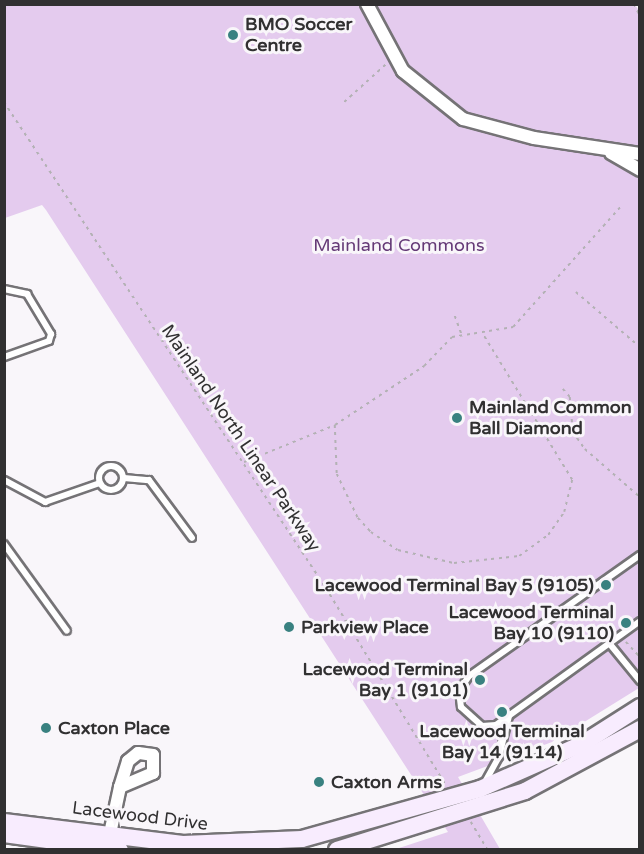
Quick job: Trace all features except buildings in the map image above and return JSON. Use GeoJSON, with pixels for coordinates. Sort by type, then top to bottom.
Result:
{"type":"FeatureCollection","features":[{"type":"Feature","properties":{"kind":"main road","name":"Lacewood Drive"},"geometry":{"type":"LineString","coordinates":[[4,834],[111,844],[290,845],[480,789],[572,749],[639,707]]}},
{"type":"Feature","properties":{"kind":"main road"},"geometry":{"type":"LineString","coordinates":[[337,849],[525,790],[639,729]]}},
{"type":"Feature","properties":{"kind":"main road","name":"Lacewood Drive"},"geometry":{"type":"LineString","coordinates":[[4,822],[111,844]]}},
{"type":"Feature","properties":{"kind":"street"},"geometry":{"type":"LineString","coordinates":[[367,4],[394,58],[418,87],[463,119],[607,151],[639,154]]}},
{"type":"Feature","properties":{"kind":"street"},"geometry":{"type":"LineString","coordinates":[[607,151],[639,170]]}},
{"type":"Feature","properties":{"kind":"street"},"geometry":{"type":"LineString","coordinates":[[111,844],[120,787]]}},
{"type":"Feature","properties":{"kind":"lane"},"geometry":{"type":"LineString","coordinates":[[4,289],[27,294],[51,334],[49,341],[4,357]]}},
{"type":"Feature","properties":{"kind":"lane"},"geometry":{"type":"LineString","coordinates":[[100,483],[99,474],[109,466],[117,467],[124,478]]}},
{"type":"Feature","properties":{"kind":"lane"},"geometry":{"type":"LineString","coordinates":[[4,480],[45,502],[100,483],[114,490],[124,478]]}},
{"type":"Feature","properties":{"kind":"lane"},"geometry":{"type":"LineString","coordinates":[[124,478],[149,480],[192,538]]}},
{"type":"Feature","properties":{"kind":"lane"},"geometry":{"type":"LineString","coordinates":[[4,544],[67,631]]}},
{"type":"Feature","properties":{"kind":"lane"},"geometry":{"type":"LineString","coordinates":[[639,555],[469,676],[459,691],[468,718],[496,725],[639,621]]}},
{"type":"Feature","properties":{"kind":"lane"},"geometry":{"type":"LineString","coordinates":[[609,643],[639,681]]}},
{"type":"Feature","properties":{"kind":"lane"},"geometry":{"type":"LineString","coordinates":[[480,789],[499,757],[510,715]]}},
{"type":"Feature","properties":{"kind":"path"},"geometry":{"type":"LineString","coordinates":[[634,4],[639,16]]}},
{"type":"Feature","properties":{"kind":"path"},"geometry":{"type":"LineString","coordinates":[[344,102],[394,58]]}},
{"type":"Feature","properties":{"kind":"path","name":"Mainland North Linear Parkway"},"geometry":{"type":"LineString","coordinates":[[4,102],[243,463],[450,792]]}},
{"type":"Feature","properties":{"kind":"path"},"geometry":{"type":"LineString","coordinates":[[243,463],[335,425],[424,366],[453,337],[482,333],[521,321],[622,205]]}},
{"type":"Feature","properties":{"kind":"path"},"geometry":{"type":"LineString","coordinates":[[576,292],[639,347]]}},
{"type":"Feature","properties":{"kind":"path"},"geometry":{"type":"LineString","coordinates":[[455,316],[462,335]]}},
{"type":"Feature","properties":{"kind":"path"},"geometry":{"type":"LineString","coordinates":[[335,425],[337,474],[358,518],[371,532],[398,550],[454,564],[519,556],[548,535],[564,512],[572,480],[482,333]]}},
{"type":"Feature","properties":{"kind":"path"},"geometry":{"type":"LineString","coordinates":[[562,389],[570,397],[573,432],[585,449],[639,497]]}},
{"type":"Feature","properties":{"kind":"path"},"geometry":{"type":"LineString","coordinates":[[621,634],[639,657]]}},
{"type":"Feature","properties":{"kind":"path"},"geometry":{"type":"LineString","coordinates":[[467,817],[488,849]]}},
{"type":"Feature","properties":{"kind":"green space","name":"Mainland Commons"},"geometry":{"type":"Polygon","coordinates":[[[5,5],[635,5],[640,12],[639,688],[552,742],[458,777],[500,849],[396,849],[448,832],[46,210],[42,205],[5,218],[5,5]]]}},
{"type":"Feature","properties":{"kind":"place","name":"BMO Soccer Centre"},"geometry":{"type":"Point","coordinates":[233,35]}},
{"type":"Feature","properties":{"kind":"place","name":"Mainland Common Ball Diamond"},"geometry":{"type":"Point","coordinates":[457,418]}},
{"type":"Feature","properties":{"kind":"place","name":"Lacewood Terminal Bay 5 (9105)"},"geometry":{"type":"Point","coordinates":[606,585]}},
{"type":"Feature","properties":{"kind":"place","name":"Lacewood Terminal Bay 10 (9110)"},"geometry":{"type":"Point","coordinates":[626,623]}},
{"type":"Feature","properties":{"kind":"place","name":"Parkview Place"},"geometry":{"type":"Point","coordinates":[289,627]}},
{"type":"Feature","properties":{"kind":"place","name":"Lacewood Terminal Bay 1 (9101)"},"geometry":{"type":"Point","coordinates":[480,680]}},
{"type":"Feature","properties":{"kind":"place","name":"Lacewood Terminal Bay 14 (9114)"},"geometry":{"type":"Point","coordinates":[502,712]}},
{"type":"Feature","properties":{"kind":"place","name":"Caxton Place"},"geometry":{"type":"Point","coordinates":[46,728]}},
{"type":"Feature","properties":{"kind":"place","name":"Caxton Arms"},"geometry":{"type":"Point","coordinates":[319,782]}}]}
